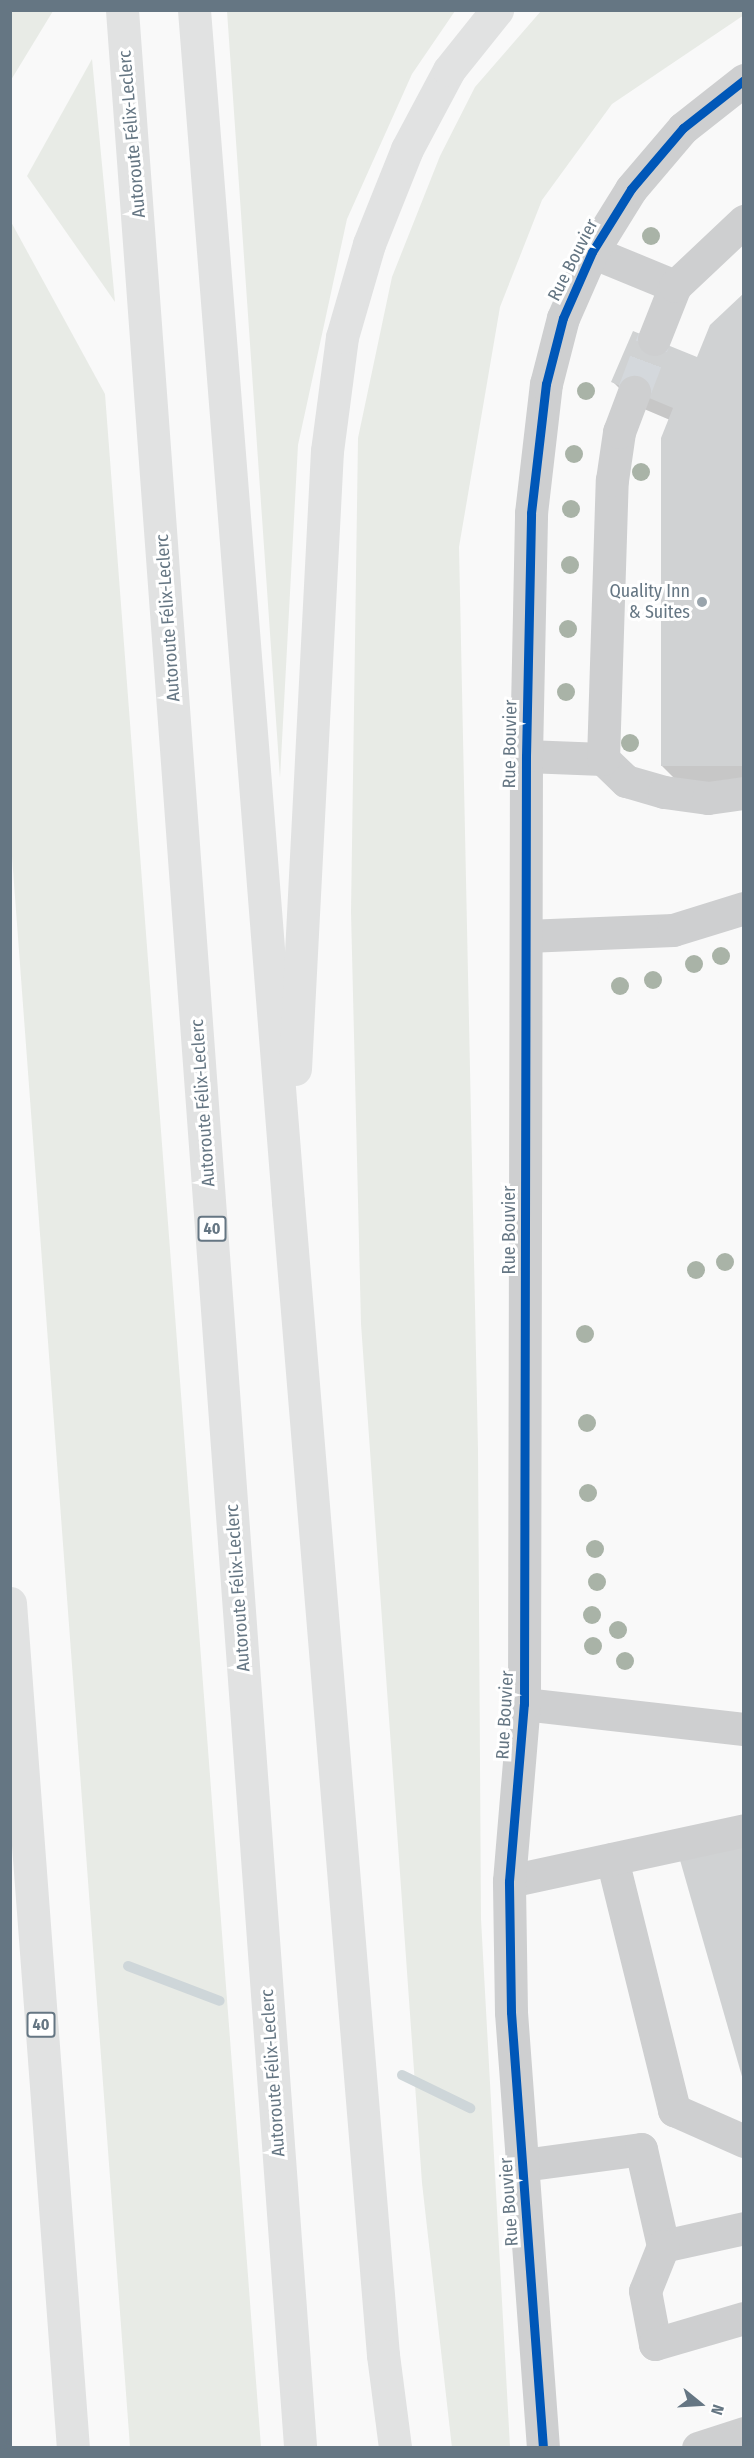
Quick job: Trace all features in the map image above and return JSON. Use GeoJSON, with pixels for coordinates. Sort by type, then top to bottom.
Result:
{"type":"FeatureCollection","features":[{"type":"Feature","properties":{"kind":"highway","name":"Autoroute Félix-Leclerc"},"geometry":{"type":"LineString","coordinates":[[122,10],[300,2448]]}},
{"type":"Feature","properties":{"kind":"highway"},"geometry":{"type":"LineString","coordinates":[[194,10],[288,1202],[383,2355],[395,2448]]}},
{"type":"Feature","properties":{"kind":"highway"},"geometry":{"type":"LineString","coordinates":[[288,1202],[327,451],[342,337],[369,244],[406,149],[449,69],[498,10]]}},
{"type":"Feature","properties":{"kind":"highway","name":"40"},"geometry":{"type":"LineString","coordinates":[[10,1603],[73,2448]]}},
{"type":"Feature","properties":{"kind":"highway"},"geometry":{"type":"LineString","coordinates":[[383,2355],[384,2448]]}},
{"type":"Feature","properties":{"kind":"street","name":"Rue Bouvier"},"geometry":{"type":"LineString","coordinates":[[543,2448],[511,2012],[509,1881],[524,1704],[526,756],[531,513],[546,384],[563,318],[592,252],[631,189],[683,128],[744,80]]}},
{"type":"Feature","properties":{"kind":"street"},"geometry":{"type":"LineString","coordinates":[[654,339],[675,286],[744,221]]}},
{"type":"Feature","properties":{"kind":"street"},"geometry":{"type":"LineString","coordinates":[[592,252],[675,286]]}},
{"type":"Feature","properties":{"kind":"street"},"geometry":{"type":"LineString","coordinates":[[603,759],[612,480],[619,432],[634,392]]}},
{"type":"Feature","properties":{"kind":"street"},"geometry":{"type":"LineString","coordinates":[[526,756],[603,759],[626,781],[664,792],[708,798],[744,793]]}},
{"type":"Feature","properties":{"kind":"street"},"geometry":{"type":"LineString","coordinates":[[526,936],[673,930],[744,908]]}},
{"type":"Feature","properties":{"kind":"street"},"geometry":{"type":"LineString","coordinates":[[524,1704],[744,1729]]}},
{"type":"Feature","properties":{"kind":"street"},"geometry":{"type":"LineString","coordinates":[[509,1881],[744,1830]]}},
{"type":"Feature","properties":{"kind":"street"},"geometry":{"type":"LineString","coordinates":[[612,1859],[674,2110]]}},
{"type":"Feature","properties":{"kind":"street"},"geometry":{"type":"LineString","coordinates":[[674,2110],[744,2141]]}},
{"type":"Feature","properties":{"kind":"street"},"geometry":{"type":"LineString","coordinates":[[523,2165],[641,2149],[674,2110]]}},
{"type":"Feature","properties":{"kind":"street"},"geometry":{"type":"LineString","coordinates":[[641,2149],[663,2246],[645,2291],[655,2344],[744,2318]]}},
{"type":"Feature","properties":{"kind":"street"},"geometry":{"type":"LineString","coordinates":[[663,2246],[744,2228]]}},
{"type":"Feature","properties":{"kind":"street"},"geometry":{"type":"LineString","coordinates":[[698,2448],[744,2433]]}},
{"type":"Feature","properties":{"kind":"shaded area"},"geometry":{"type":"Polygon","coordinates":[[[743,10],[744,15],[612,104],[542,200],[500,307],[459,547],[478,1449],[481,1919],[510,2447],[452,2448],[422,2183],[361,1324],[351,912],[358,438],[392,277],[440,156],[475,87],[541,11],[743,10]]]}},
{"type":"Feature","properties":{"kind":"shaded area"},"geometry":{"type":"Polygon","coordinates":[[[10,11],[53,11],[11,80],[10,11]]]}},
{"type":"Feature","properties":{"kind":"shaded area"},"geometry":{"type":"Polygon","coordinates":[[[227,11],[455,11],[412,74],[347,219],[298,445],[280,778],[227,11]]]}},
{"type":"Feature","properties":{"kind":"shaded area"},"geometry":{"type":"Polygon","coordinates":[[[92,59],[115,302],[27,176],[92,59]]]}},
{"type":"Feature","properties":{"kind":"shaded area"},"geometry":{"type":"Polygon","coordinates":[[[10,220],[105,394],[261,2447],[130,2447],[11,843],[10,220]]]}},
{"type":"Feature","properties":{"kind":"building","name":"Quality Inn & Suites"},"geometry":{"type":"Polygon","coordinates":[[[744,293],[744,766],[661,766],[661,438],[673,408],[611,382],[633,331],[697,357],[710,325],[744,293]]]}},
{"type":"Feature","properties":{"kind":"building"},"geometry":{"type":"Polygon","coordinates":[[[744,1842],[744,2080],[743,2080],[680,1860],[744,1842]]]}},
{"type":"Feature","properties":{"kind":"waterway"},"geometry":{"type":"LineString","coordinates":[[128,1966],[220,2001]]}},
{"type":"Feature","properties":{"kind":"waterway"},"geometry":{"type":"LineString","coordinates":[[402,2075],[470,2108]]}},
{"type":"Feature","properties":{"kind":"tunnel"},"geometry":{"type":"LineString","coordinates":[[634,392],[654,339]]}},
{"type":"Feature","properties":{"kind":"cycle path"},"geometry":{"type":"LineString","coordinates":[[543,2448],[511,2012],[509,1881],[524,1704],[526,756],[531,513],[546,384],[563,318],[592,252],[631,189],[683,128],[744,80]]}},
{"type":"Feature","properties":{"kind":"place","name":"Quality Inn & Suites"},"geometry":{"type":"Point","coordinates":[702,602]}}]}
